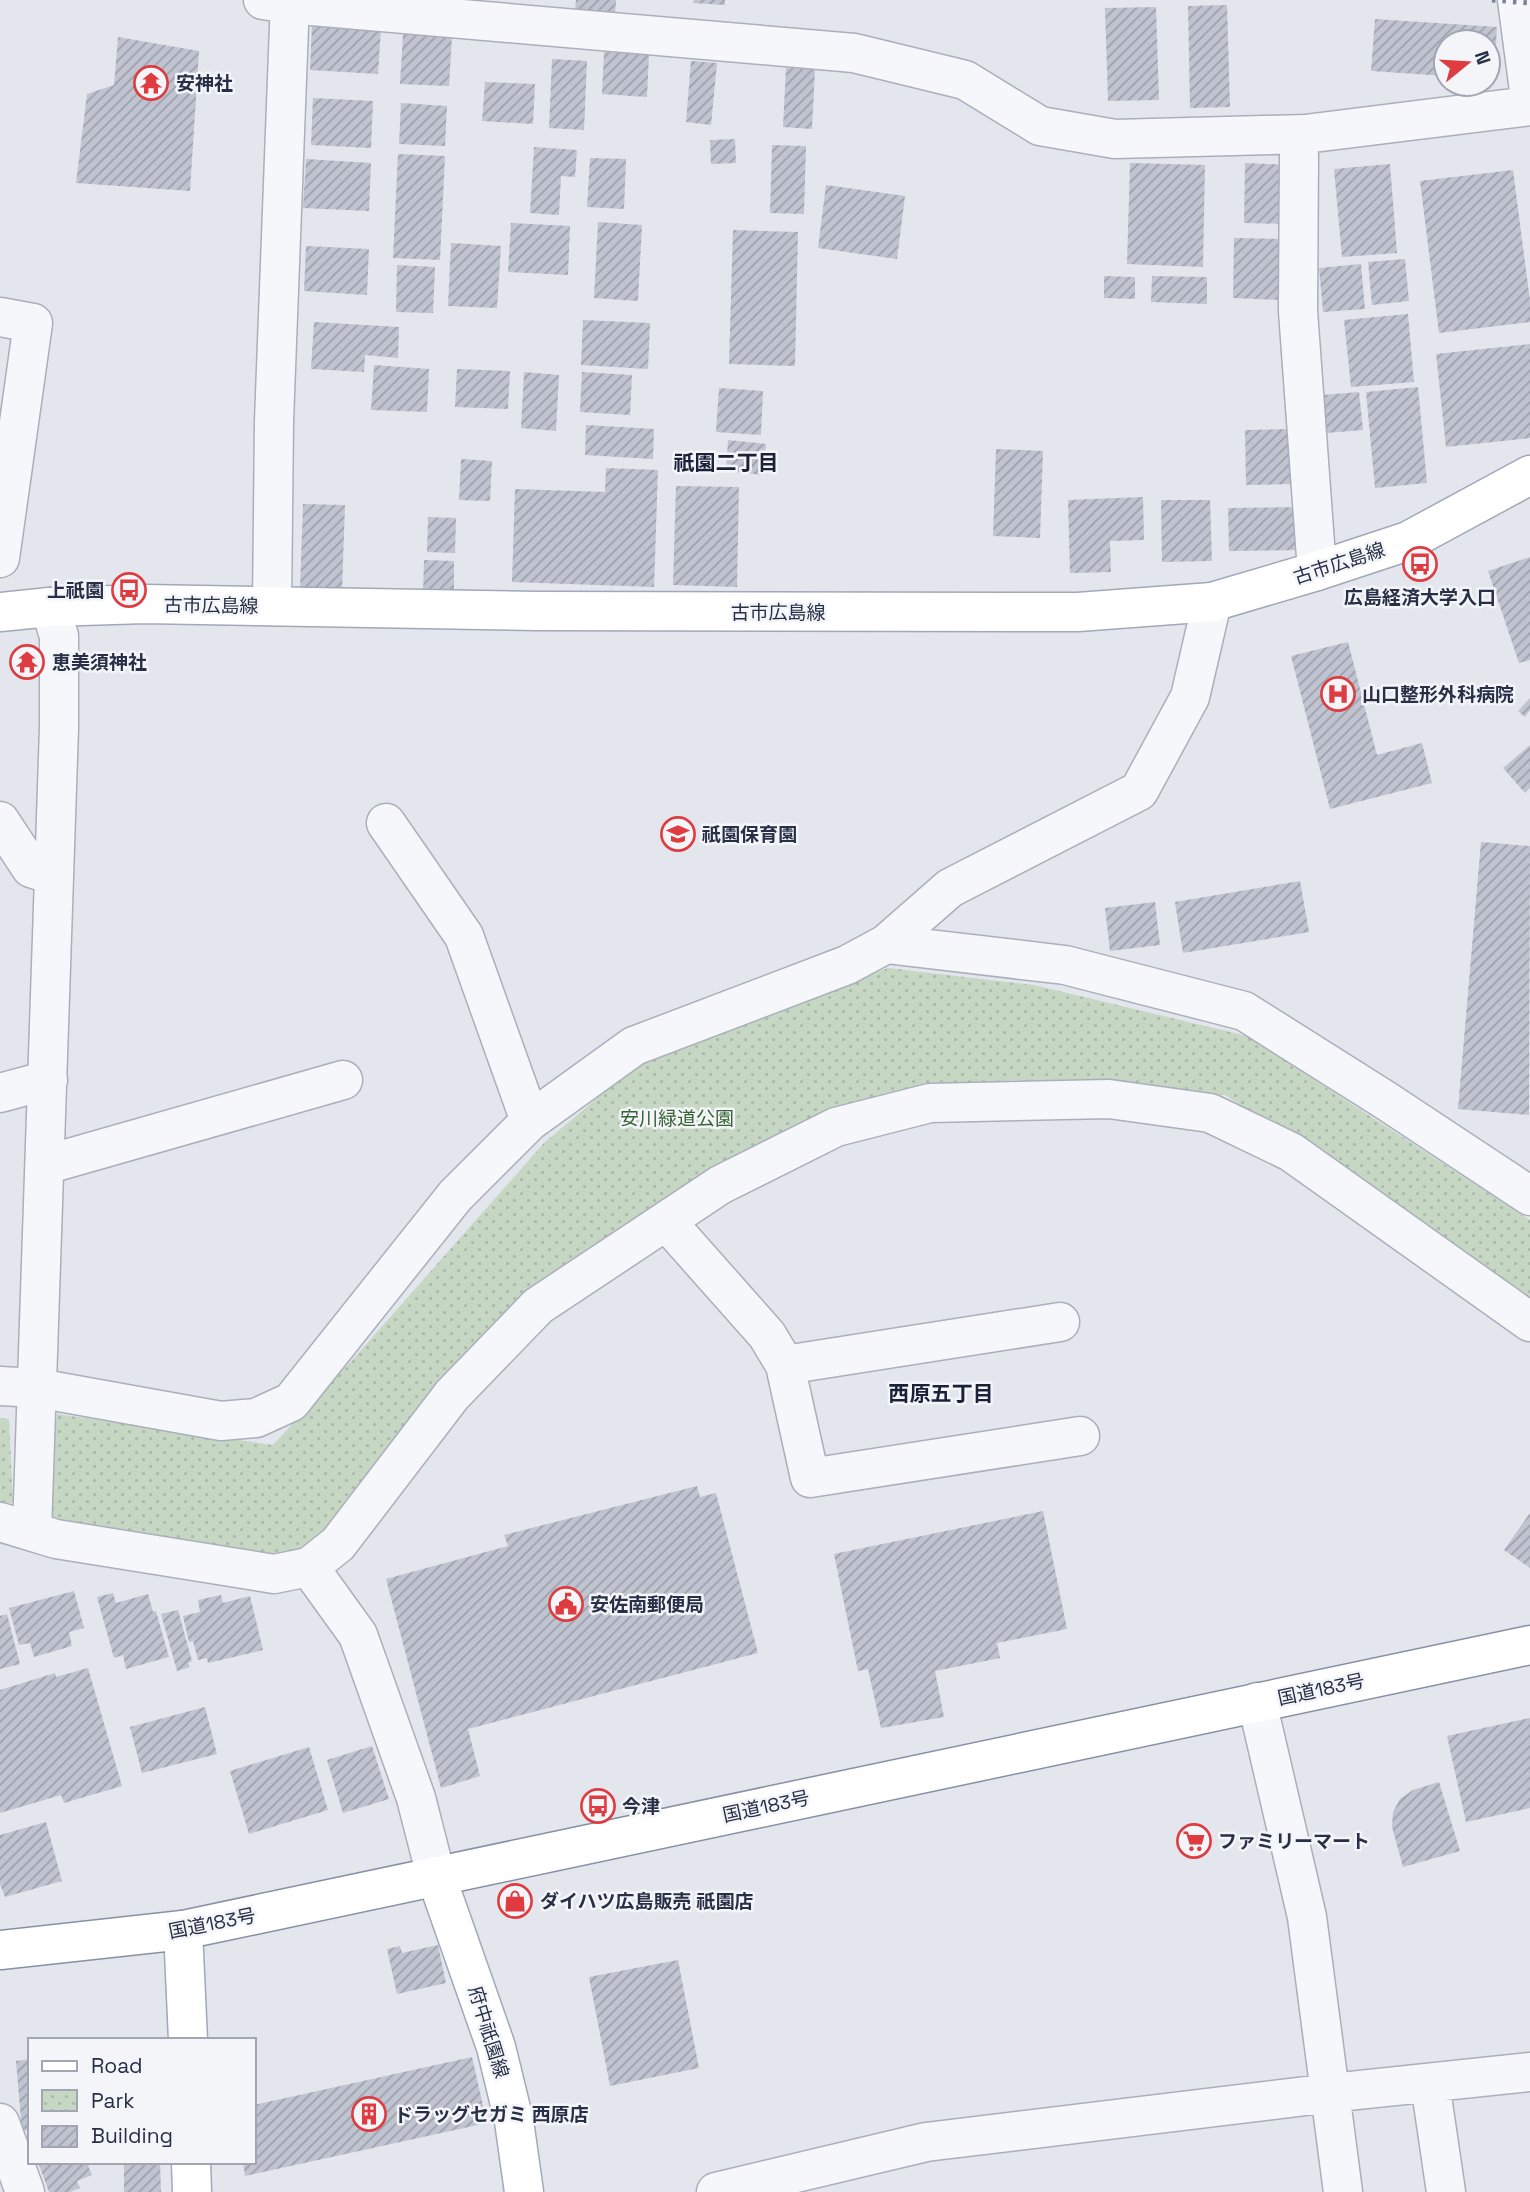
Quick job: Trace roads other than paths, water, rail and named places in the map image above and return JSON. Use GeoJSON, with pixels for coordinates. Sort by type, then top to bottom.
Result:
{"type":"FeatureCollection","features":[{"type":"Feature","properties":{"kind":"main road","name":"古市広島線"},"geometry":{"type":"LineString","coordinates":[[0,612],[50,607],[145,604],[537,611],[1078,612],[1212,602],[1408,541],[1530,475]]}},
{"type":"Feature","properties":{"kind":"main road","name":"国道183号"},"geometry":{"type":"LineString","coordinates":[[0,1950],[183,1930],[1530,1645]]}},
{"type":"Feature","properties":{"kind":"main road","name":"府中祇園線"},"geometry":{"type":"LineString","coordinates":[[436,1876],[496,2047],[514,2121],[524,2192]]}},
{"type":"Feature","properties":{"kind":"main road"},"geometry":{"type":"LineString","coordinates":[[183,1930],[188,2038]]}},
{"type":"Feature","properties":{"kind":"main road"},"geometry":{"type":"LineString","coordinates":[[191,2164],[192,2192]]}},
{"type":"Feature","properties":{"kind":"street"},"geometry":{"type":"LineString","coordinates":[[1517,0],[1530,99]]}},
{"type":"Feature","properties":{"kind":"street"},"geometry":{"type":"LineString","coordinates":[[272,606],[281,1],[854,53],[965,80],[1040,126],[1115,139],[1305,134],[1530,106]]}},
{"type":"Feature","properties":{"kind":"street"},"geometry":{"type":"LineString","coordinates":[[1298,155],[1298,311],[1317,571]]}},
{"type":"Feature","properties":{"kind":"street"},"geometry":{"type":"LineString","coordinates":[[0,317],[33,323],[0,558]]}},
{"type":"Feature","properties":{"kind":"street"},"geometry":{"type":"LineString","coordinates":[[18,1387],[221,1421],[256,1418],[291,1402],[455,1196],[530,1121],[634,1046],[847,965],[887,944],[950,888],[1139,791],[1190,697],[1212,602]]}},
{"type":"Feature","properties":{"kind":"street"},"geometry":{"type":"LineString","coordinates":[[50,607],[59,636],[59,728],[52,875],[45,1165],[18,1387],[16,1526],[55,1539],[274,1574],[309,1567],[338,1544],[452,1395],[538,1306],[720,1185],[836,1127],[930,1103],[1109,1099],[1210,1112],[1291,1152],[1530,1322]]}},
{"type":"Feature","properties":{"kind":"street"},"geometry":{"type":"LineString","coordinates":[[0,821],[31,868],[52,875]]}},
{"type":"Feature","properties":{"kind":"street"},"geometry":{"type":"LineString","coordinates":[[386,823],[464,936],[530,1121]]}},
{"type":"Feature","properties":{"kind":"street"},"geometry":{"type":"LineString","coordinates":[[887,944],[1065,965],[1244,1011],[1530,1196]]}},
{"type":"Feature","properties":{"kind":"street"},"geometry":{"type":"LineString","coordinates":[[0,1093],[48,1080]]}},
{"type":"Feature","properties":{"kind":"street"},"geometry":{"type":"LineString","coordinates":[[45,1165],[343,1080]]}},
{"type":"Feature","properties":{"kind":"street"},"geometry":{"type":"LineString","coordinates":[[666,1221],[766,1335],[785,1365],[810,1478],[1080,1436]]}},
{"type":"Feature","properties":{"kind":"street"},"geometry":{"type":"LineString","coordinates":[[785,1365],[1060,1321]]}},
{"type":"Feature","properties":{"kind":"street"},"geometry":{"type":"LineString","coordinates":[[309,1567],[358,1635],[416,1798],[436,1876]]}},
{"type":"Feature","properties":{"kind":"street"},"geometry":{"type":"LineString","coordinates":[[1257,1702],[1307,1917],[1343,2192]]}},
{"type":"Feature","properties":{"kind":"street"},"geometry":{"type":"LineString","coordinates":[[716,2192],[926,2142],[1330,2093],[1530,2072]]}},
{"type":"Feature","properties":{"kind":"street"},"geometry":{"type":"LineString","coordinates":[[1430,2083],[1446,2192]]}},
{"type":"Feature","properties":{"kind":"street"},"geometry":{"type":"LineString","coordinates":[[0,2123],[25,2192]]}},
{"type":"Feature","properties":{"kind":"railway"},"geometry":{"type":"LineString","coordinates":[[1492,0],[1530,3]]}},
{"type":"Feature","properties":{"kind":"place","name":"安神社"},"geometry":{"type":"Point","coordinates":[151,83]}},
{"type":"Feature","properties":{"kind":"place","name":"広島経済大学入口"},"geometry":{"type":"Point","coordinates":[1420,564]}},
{"type":"Feature","properties":{"kind":"place","name":"上祇園"},"geometry":{"type":"Point","coordinates":[129,590]}},
{"type":"Feature","properties":{"kind":"place","name":"恵美須神社"},"geometry":{"type":"Point","coordinates":[27,662]}},
{"type":"Feature","properties":{"kind":"place","name":"山口整形外科病院"},"geometry":{"type":"Point","coordinates":[1338,694]}},
{"type":"Feature","properties":{"kind":"place","name":"祇園保育園"},"geometry":{"type":"Point","coordinates":[678,834]}},
{"type":"Feature","properties":{"kind":"place","name":"安佐南郵便局"},"geometry":{"type":"Point","coordinates":[566,1604]}},
{"type":"Feature","properties":{"kind":"place","name":"今津"},"geometry":{"type":"Point","coordinates":[598,1806]}},
{"type":"Feature","properties":{"kind":"place","name":"ファミリーマート"},"geometry":{"type":"Point","coordinates":[1194,1841]}},
{"type":"Feature","properties":{"kind":"place","name":"ダイハツ広島販売 祇園店"},"geometry":{"type":"Point","coordinates":[515,1901]}},
{"type":"Feature","properties":{"kind":"place","name":"ドラッグセガミ 西原店"},"geometry":{"type":"Point","coordinates":[369,2114]}},
{"type":"Feature","properties":{"kind":"district","name":"祇園二丁目"},"geometry":{"type":"Point","coordinates":[726,463]}},
{"type":"Feature","properties":{"kind":"district","name":"西原五丁目"},"geometry":{"type":"Point","coordinates":[941,1394]}},
{"type":"Feature","properties":{"kind":"park label","name":"安川緑道公園"},"geometry":{"type":"Point","coordinates":[677,1118]}}]}
